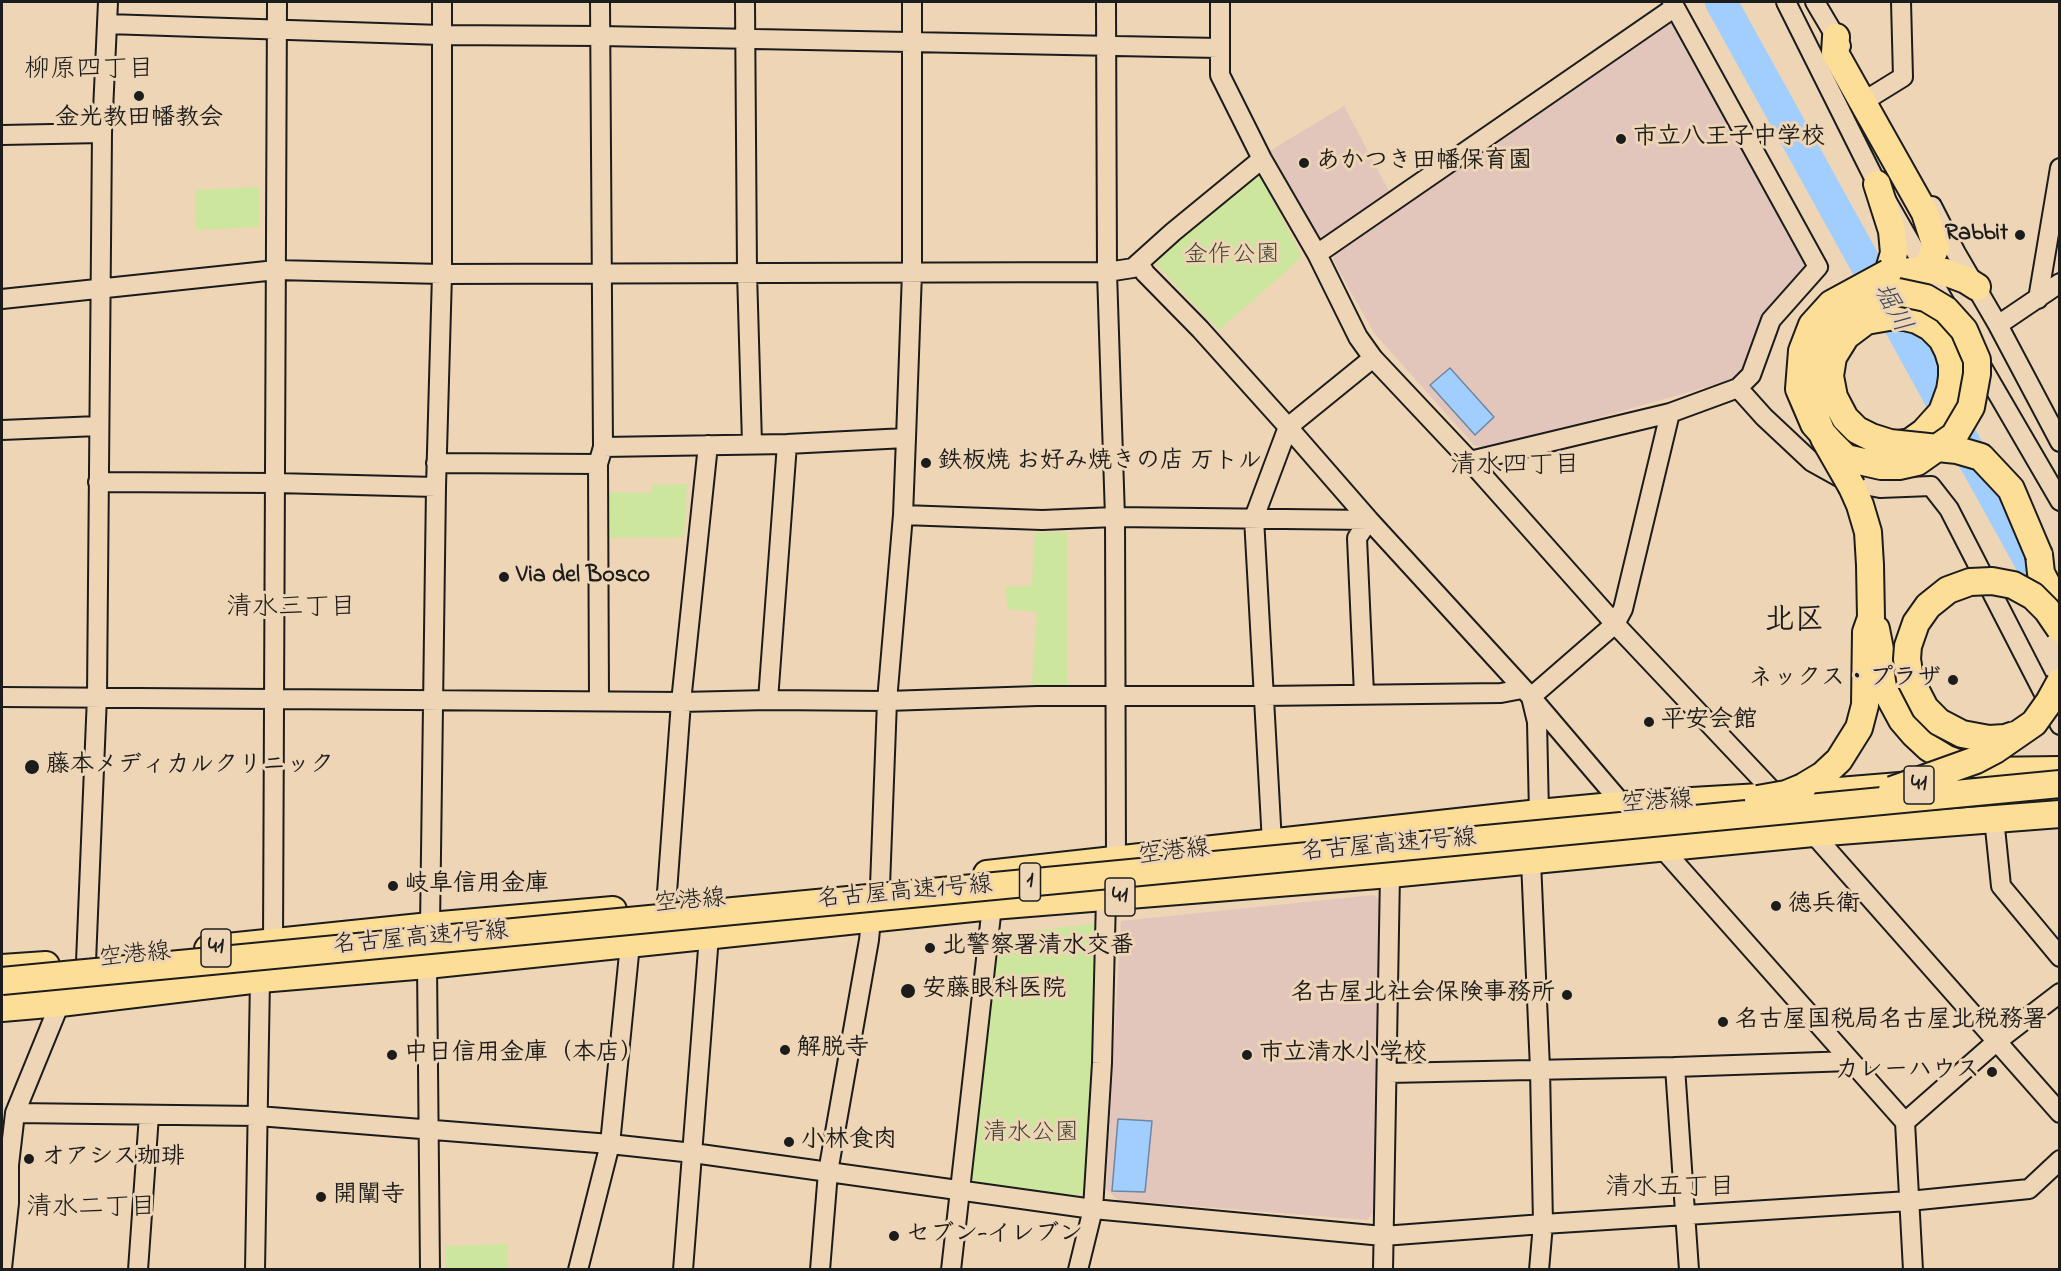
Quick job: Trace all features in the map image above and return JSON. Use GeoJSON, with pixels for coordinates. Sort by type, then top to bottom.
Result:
{"type":"FeatureCollection","features":[{"type":"Feature","properties":{"kind":"highway"},"geometry":{"type":"LineString","coordinates":[[1836,37],[1835,53],[1925,213],[1936,247],[1926,270]]}},
{"type":"Feature","properties":{"kind":"highway"},"geometry":{"type":"LineString","coordinates":[[1877,184],[1892,231],[1896,279]]}},
{"type":"Feature","properties":{"kind":"highway"},"geometry":{"type":"LineString","coordinates":[[1977,287],[1945,272],[1926,270],[1831,304],[1812,325],[1802,351],[1799,389],[1814,424],[1820,430],[1825,437],[1846,458],[1881,466],[1899,466],[1917,462],[1954,436],[1971,407],[1977,360],[1964,330],[1946,310],[1926,298],[1913,294],[1898,291],[1881,292],[1854,301],[1831,317],[1818,332],[1809,359],[1806,389],[1817,422],[1821,430],[1824,438],[1860,505],[1868,532],[1871,618],[1876,630],[1889,696],[1902,720],[1929,748],[1947,759],[1980,771],[2060,772]]}},
{"type":"Feature","properties":{"kind":"highway"},"geometry":{"type":"LineString","coordinates":[[1896,279],[1926,288],[1945,302]]}},
{"type":"Feature","properties":{"kind":"highway"},"geometry":{"type":"LineString","coordinates":[[1896,279],[1840,324],[1827,340],[1820,359],[1819,382],[1826,413],[1837,429],[1854,441],[1876,448],[1887,446],[1899,444],[1910,442],[1924,432],[1942,412],[1952,377],[1952,364],[1948,351],[1942,339],[1930,327],[1904,316],[1889,316],[1866,321],[1846,336],[1833,357],[1830,376],[1834,397],[1845,418],[1857,430],[1871,437],[1890,443],[1900,445],[1957,450],[1981,457],[2011,489],[2039,555],[2041,573],[2060,610]]}},
{"type":"Feature","properties":{"kind":"highway"},"geometry":{"type":"LineString","coordinates":[[2039,555],[2051,565],[2060,580]]}},
{"type":"Feature","properties":{"kind":"highway"},"geometry":{"type":"LineString","coordinates":[[2060,629],[2047,610],[2025,590],[2002,582],[1970,582],[1947,590],[1928,606],[1911,634],[1907,659],[1910,679],[1925,708],[1950,729],[1975,738],[1989,740],[2005,738],[2020,732],[2050,705],[2060,691]]}},
{"type":"Feature","properties":{"kind":"highway"},"geometry":{"type":"LineString","coordinates":[[1437,842],[1459,835],[1759,799],[1786,794],[1811,783],[1839,760],[1859,728],[1865,705],[1866,632],[1871,618]]}},
{"type":"Feature","properties":{"kind":"highway"},"geometry":{"type":"LineString","coordinates":[[1392,869],[1437,853],[1821,810],[1874,796],[1976,760],[1995,750],[2034,723],[2060,682]]}},
{"type":"Feature","properties":{"kind":"highway","name":"空港線"},"geometry":{"type":"LineString","coordinates":[[2,968],[86,962],[430,926],[880,885],[1539,813],[1778,796],[2060,772]]}},
{"type":"Feature","properties":{"kind":"highway","name":"名古屋高速1号線"},"geometry":{"type":"LineString","coordinates":[[2,981],[2060,784]]}},
{"type":"Feature","properties":{"kind":"highway","name":"名古屋高速1号線"},"geometry":{"type":"LineString","coordinates":[[2,997],[1392,869],[2060,801]]}},
{"type":"Feature","properties":{"kind":"highway","name":"空港線"},"geometry":{"type":"LineString","coordinates":[[2,1008],[260,979],[427,965],[992,906],[1106,898],[1392,869],[1531,861],[1813,833],[2060,814]]}},
{"type":"Feature","properties":{"kind":"street"},"geometry":{"type":"LineString","coordinates":[[2,1269],[6,1183],[15,1113],[60,1003],[86,962],[96,696],[102,133],[108,2]]}},
{"type":"Feature","properties":{"kind":"street"},"geometry":{"type":"LineString","coordinates":[[273,942],[277,2]]}},
{"type":"Feature","properties":{"kind":"street"},"geometry":{"type":"LineString","coordinates":[[430,1269],[427,965],[430,926],[436,463],[442,274],[441,2]]}},
{"type":"Feature","properties":{"kind":"street"},"geometry":{"type":"LineString","coordinates":[[599,700],[600,2]]}},
{"type":"Feature","properties":{"kind":"street"},"geometry":{"type":"LineString","coordinates":[[745,2],[747,272],[752,443]]}},
{"type":"Feature","properties":{"kind":"street"},"geometry":{"type":"LineString","coordinates":[[820,1269],[828,1172],[871,919],[880,885],[887,701],[903,515],[906,438],[912,272],[912,2]]}},
{"type":"Feature","properties":{"kind":"street"},"geometry":{"type":"LineString","coordinates":[[1106,2],[1107,272],[1115,517],[1116,861]]}},
{"type":"Feature","properties":{"kind":"street"},"geometry":{"type":"LineString","coordinates":[[1220,2],[1220,75],[1262,159],[1317,254],[1358,337],[1373,358],[1470,461],[1615,624],[1813,833],[2060,1113]]}},
{"type":"Feature","properties":{"kind":"street"},"geometry":{"type":"LineString","coordinates":[[1785,2],[1877,184],[2060,501]]}},
{"type":"Feature","properties":{"kind":"street"},"geometry":{"type":"LineString","coordinates":[[1815,2],[1922,187],[2060,442]]}},
{"type":"Feature","properties":{"kind":"street"},"geometry":{"type":"LineString","coordinates":[[1869,98],[1903,77],[1901,2]]}},
{"type":"Feature","properties":{"kind":"street"},"geometry":{"type":"LineString","coordinates":[[1317,254],[1673,4],[1818,267],[1771,320],[1751,375],[1738,388],[1670,413],[1470,461]]}},
{"type":"Feature","properties":{"kind":"street"},"geometry":{"type":"LineString","coordinates":[[107,24],[441,35],[1219,48]]}},
{"type":"Feature","properties":{"kind":"street"},"geometry":{"type":"LineString","coordinates":[[2,135],[102,133]]}},
{"type":"Feature","properties":{"kind":"street"},"geometry":{"type":"LineString","coordinates":[[2,299],[276,270],[442,274],[1107,272],[1133,268],[1262,159]]}},
{"type":"Feature","properties":{"kind":"street"},"geometry":{"type":"LineString","coordinates":[[2038,299],[2060,168]]}},
{"type":"Feature","properties":{"kind":"street"},"geometry":{"type":"LineString","coordinates":[[1139,263],[1145,273],[1200,329],[1369,520],[1527,693],[1623,806]]}},
{"type":"Feature","properties":{"kind":"street"},"geometry":{"type":"LineString","coordinates":[[1998,325],[2060,283]]}},
{"type":"Feature","properties":{"kind":"street"},"geometry":{"type":"LineString","coordinates":[[1272,843],[1254,518],[1288,427],[1373,358]]}},
{"type":"Feature","properties":{"kind":"street"},"geometry":{"type":"LineString","coordinates":[[1738,388],[1764,417],[1812,462],[1848,482],[1880,488],[1930,486],[1949,509],[2060,725]]}},
{"type":"Feature","properties":{"kind":"street"},"geometry":{"type":"LineString","coordinates":[[2,697],[681,702],[887,701],[1037,696],[1527,693],[1615,624],[1623,609],[1670,413]]}},
{"type":"Feature","properties":{"kind":"street"},"geometry":{"type":"LineString","coordinates":[[2,430],[98,426]]}},
{"type":"Feature","properties":{"kind":"street"},"geometry":{"type":"LineString","coordinates":[[436,463],[601,455],[708,445],[906,438]]}},
{"type":"Feature","properties":{"kind":"street"},"geometry":{"type":"LineString","coordinates":[[768,700],[787,444]]}},
{"type":"Feature","properties":{"kind":"street"},"geometry":{"type":"LineString","coordinates":[[666,906],[681,702],[708,445]]}},
{"type":"Feature","properties":{"kind":"street"},"geometry":{"type":"LineString","coordinates":[[98,482],[436,487]]}},
{"type":"Feature","properties":{"kind":"street"},"geometry":{"type":"LineString","coordinates":[[903,515],[1042,520],[1115,517],[1369,520]]}},
{"type":"Feature","properties":{"kind":"street"},"geometry":{"type":"LineString","coordinates":[[1364,694],[1357,538],[1369,520]]}},
{"type":"Feature","properties":{"kind":"street"},"geometry":{"type":"LineString","coordinates":[[1527,693],[1538,722],[1539,813]]}},
{"type":"Feature","properties":{"kind":"street"},"geometry":{"type":"LineString","coordinates":[[1994,819],[2001,886],[2060,957]]}},
{"type":"Feature","properties":{"kind":"street"},"geometry":{"type":"LineString","coordinates":[[1662,848],[1905,1122],[1913,1269]]}},
{"type":"Feature","properties":{"kind":"street"},"geometry":{"type":"LineString","coordinates":[[1531,861],[1540,1069],[1543,1224],[1539,1269]]}},
{"type":"Feature","properties":{"kind":"street"},"geometry":{"type":"LineString","coordinates":[[1383,1269],[1392,869]]}},
{"type":"Feature","properties":{"kind":"street"},"geometry":{"type":"LineString","coordinates":[[1078,1269],[1093,1209],[1102,1063],[1106,898]]}},
{"type":"Feature","properties":{"kind":"street"},"geometry":{"type":"LineString","coordinates":[[951,1269],[992,906]]}},
{"type":"Feature","properties":{"kind":"street"},"geometry":{"type":"LineString","coordinates":[[683,1269],[709,936]]}},
{"type":"Feature","properties":{"kind":"street"},"geometry":{"type":"LineString","coordinates":[[578,1269],[610,1144],[630,944]]}},
{"type":"Feature","properties":{"kind":"street"},"geometry":{"type":"LineString","coordinates":[[255,1269],[260,979]]}},
{"type":"Feature","properties":{"kind":"street"},"geometry":{"type":"LineString","coordinates":[[1905,1122],[1996,1042],[2060,993]]}},
{"type":"Feature","properties":{"kind":"street"},"geometry":{"type":"LineString","coordinates":[[1388,1073],[1851,1061]]}},
{"type":"Feature","properties":{"kind":"street"},"geometry":{"type":"LineString","coordinates":[[1675,1067],[1689,1269]]}},
{"type":"Feature","properties":{"kind":"street"},"geometry":{"type":"LineString","coordinates":[[15,1113],[258,1116],[610,1144],[693,1153],[958,1192],[1093,1209],[1383,1236],[1909,1202],[2029,1189],[2060,1160]]}},
{"type":"Feature","properties":{"kind":"street"},"geometry":{"type":"LineString","coordinates":[[138,1269],[149,1114]]}},
{"type":"Feature","properties":{"kind":"shaded area","name":"市立八王子中学校"},"geometry":{"type":"Polygon","coordinates":[[[1669,22],[1676,22],[1812,268],[1769,318],[1739,378],[1572,425],[1483,447],[1474,445],[1374,333],[1333,260],[1335,255],[1669,22]]]}},
{"type":"Feature","properties":{"kind":"shaded area"},"geometry":{"type":"Polygon","coordinates":[[[1344,106],[1390,193],[1323,241],[1314,238],[1268,152],[1344,106]]]}},
{"type":"Feature","properties":{"kind":"shaded area","name":"市立清水小学校"},"geometry":{"type":"Polygon","coordinates":[[[1374,895],[1382,901],[1380,1206],[1367,1220],[1118,1200],[1106,1189],[1121,921],[1374,895]]]}},
{"type":"Feature","properties":{"kind":"green space","name":"金作公園"},"geometry":{"type":"Polygon","coordinates":[[[1258,171],[1302,257],[1219,330],[1155,263],[1258,171]]]}},
{"type":"Feature","properties":{"kind":"green space"},"geometry":{"type":"Polygon","coordinates":[[[259,187],[259,227],[196,230],[195,190],[259,187]]]}},
{"type":"Feature","properties":{"kind":"green space"},"geometry":{"type":"Polygon","coordinates":[[[687,484],[684,537],[609,538],[608,492],[651,493],[651,485],[687,484]]]}},
{"type":"Feature","properties":{"kind":"green space"},"geometry":{"type":"Polygon","coordinates":[[[1035,532],[1067,533],[1067,685],[1032,685],[1037,612],[1008,609],[1005,587],[1032,586],[1035,532]]]}},
{"type":"Feature","properties":{"kind":"green space","name":"清水公園"},"geometry":{"type":"Polygon","coordinates":[[[1100,923],[1086,1190],[1074,1199],[974,1186],[969,1177],[996,935],[1100,923]]]}},
{"type":"Feature","properties":{"kind":"green space"},"geometry":{"type":"Polygon","coordinates":[[[508,1244],[508,1269],[446,1269],[445,1246],[508,1244]]]}},
{"type":"Feature","properties":{"kind":"water"},"geometry":{"type":"Polygon","coordinates":[[[1450,368],[1494,417],[1475,435],[1430,385],[1450,368]]]}},
{"type":"Feature","properties":{"kind":"water"},"geometry":{"type":"Polygon","coordinates":[[[1118,1119],[1152,1121],[1145,1192],[1112,1191],[1118,1119]]]}},
{"type":"Feature","properties":{"kind":"waterway","name":"堀川"},"geometry":{"type":"LineString","coordinates":[[1721,2],[2042,583]]}},
{"type":"Feature","properties":{"kind":"place","name":"金光教田幡教会"},"geometry":{"type":"Point","coordinates":[139,96]}},
{"type":"Feature","properties":{"kind":"place","name":"市立八王子中学校"},"geometry":{"type":"Point","coordinates":[1621,139]}},
{"type":"Feature","properties":{"kind":"place","name":"あかつき田幡保育園"},"geometry":{"type":"Point","coordinates":[1304,163]}},
{"type":"Feature","properties":{"kind":"place","name":"Rabbit"},"geometry":{"type":"Point","coordinates":[2020,235]}},
{"type":"Feature","properties":{"kind":"place","name":"鉄板焼 お好み焼きの店 万トル"},"geometry":{"type":"Point","coordinates":[926,463]}},
{"type":"Feature","properties":{"kind":"place","name":"Via del Bosco"},"geometry":{"type":"Point","coordinates":[504,577]}},
{"type":"Feature","properties":{"kind":"place","name":"ネックス・プラザ"},"geometry":{"type":"Point","coordinates":[1953,680]}},
{"type":"Feature","properties":{"kind":"place","name":"平安会館"},"geometry":{"type":"Point","coordinates":[1649,722]}},
{"type":"Feature","properties":{"kind":"place","name":"藤本メディカルクリニック"},"geometry":{"type":"Point","coordinates":[32,767]}},
{"type":"Feature","properties":{"kind":"place","name":"岐阜信用金庫"},"geometry":{"type":"Point","coordinates":[393,886]}},
{"type":"Feature","properties":{"kind":"place","name":"徳兵衛"},"geometry":{"type":"Point","coordinates":[1776,906]}},
{"type":"Feature","properties":{"kind":"place","name":"北警察署清水交番"},"geometry":{"type":"Point","coordinates":[930,948]}},
{"type":"Feature","properties":{"kind":"place","name":"安藤眼科医院"},"geometry":{"type":"Point","coordinates":[908,991]}},
{"type":"Feature","properties":{"kind":"place","name":"名古屋北社会保険事務所"},"geometry":{"type":"Point","coordinates":[1567,995]}},
{"type":"Feature","properties":{"kind":"place","name":"名古屋国税局名古屋北税務署"},"geometry":{"type":"Point","coordinates":[1723,1022]}},
{"type":"Feature","properties":{"kind":"place","name":"解脱寺"},"geometry":{"type":"Point","coordinates":[785,1050]}},
{"type":"Feature","properties":{"kind":"place","name":"中日信用金庫（本店）"},"geometry":{"type":"Point","coordinates":[392,1055]}},
{"type":"Feature","properties":{"kind":"place","name":"市立清水小学校"},"geometry":{"type":"Point","coordinates":[1247,1055]}},
{"type":"Feature","properties":{"kind":"place","name":"カレーハウス"},"geometry":{"type":"Point","coordinates":[1992,1072]}},
{"type":"Feature","properties":{"kind":"place","name":"小林食肉"},"geometry":{"type":"Point","coordinates":[789,1142]}},
{"type":"Feature","properties":{"kind":"place","name":"オアシス珈琲"},"geometry":{"type":"Point","coordinates":[29,1159]}},
{"type":"Feature","properties":{"kind":"place","name":"開闡寺"},"geometry":{"type":"Point","coordinates":[321,1197]}},
{"type":"Feature","properties":{"kind":"place","name":"セブン-イレブン"},"geometry":{"type":"Point","coordinates":[894,1236]}},
{"type":"Feature","properties":{"kind":"district","name":"柳原四丁目"},"geometry":{"type":"Point","coordinates":[89,72]}},
{"type":"Feature","properties":{"kind":"district","name":"清水四丁目"},"geometry":{"type":"Point","coordinates":[1515,468]}},
{"type":"Feature","properties":{"kind":"district","name":"清水三丁目"},"geometry":{"type":"Point","coordinates":[291,610]}},
{"type":"Feature","properties":{"kind":"district","name":"北区"},"geometry":{"type":"Point","coordinates":[1794,623]}},
{"type":"Feature","properties":{"kind":"district","name":"清水五丁目"},"geometry":{"type":"Point","coordinates":[1670,1190]}},
{"type":"Feature","properties":{"kind":"district","name":"清水二丁目"},"geometry":{"type":"Point","coordinates":[91,1210]}}]}
